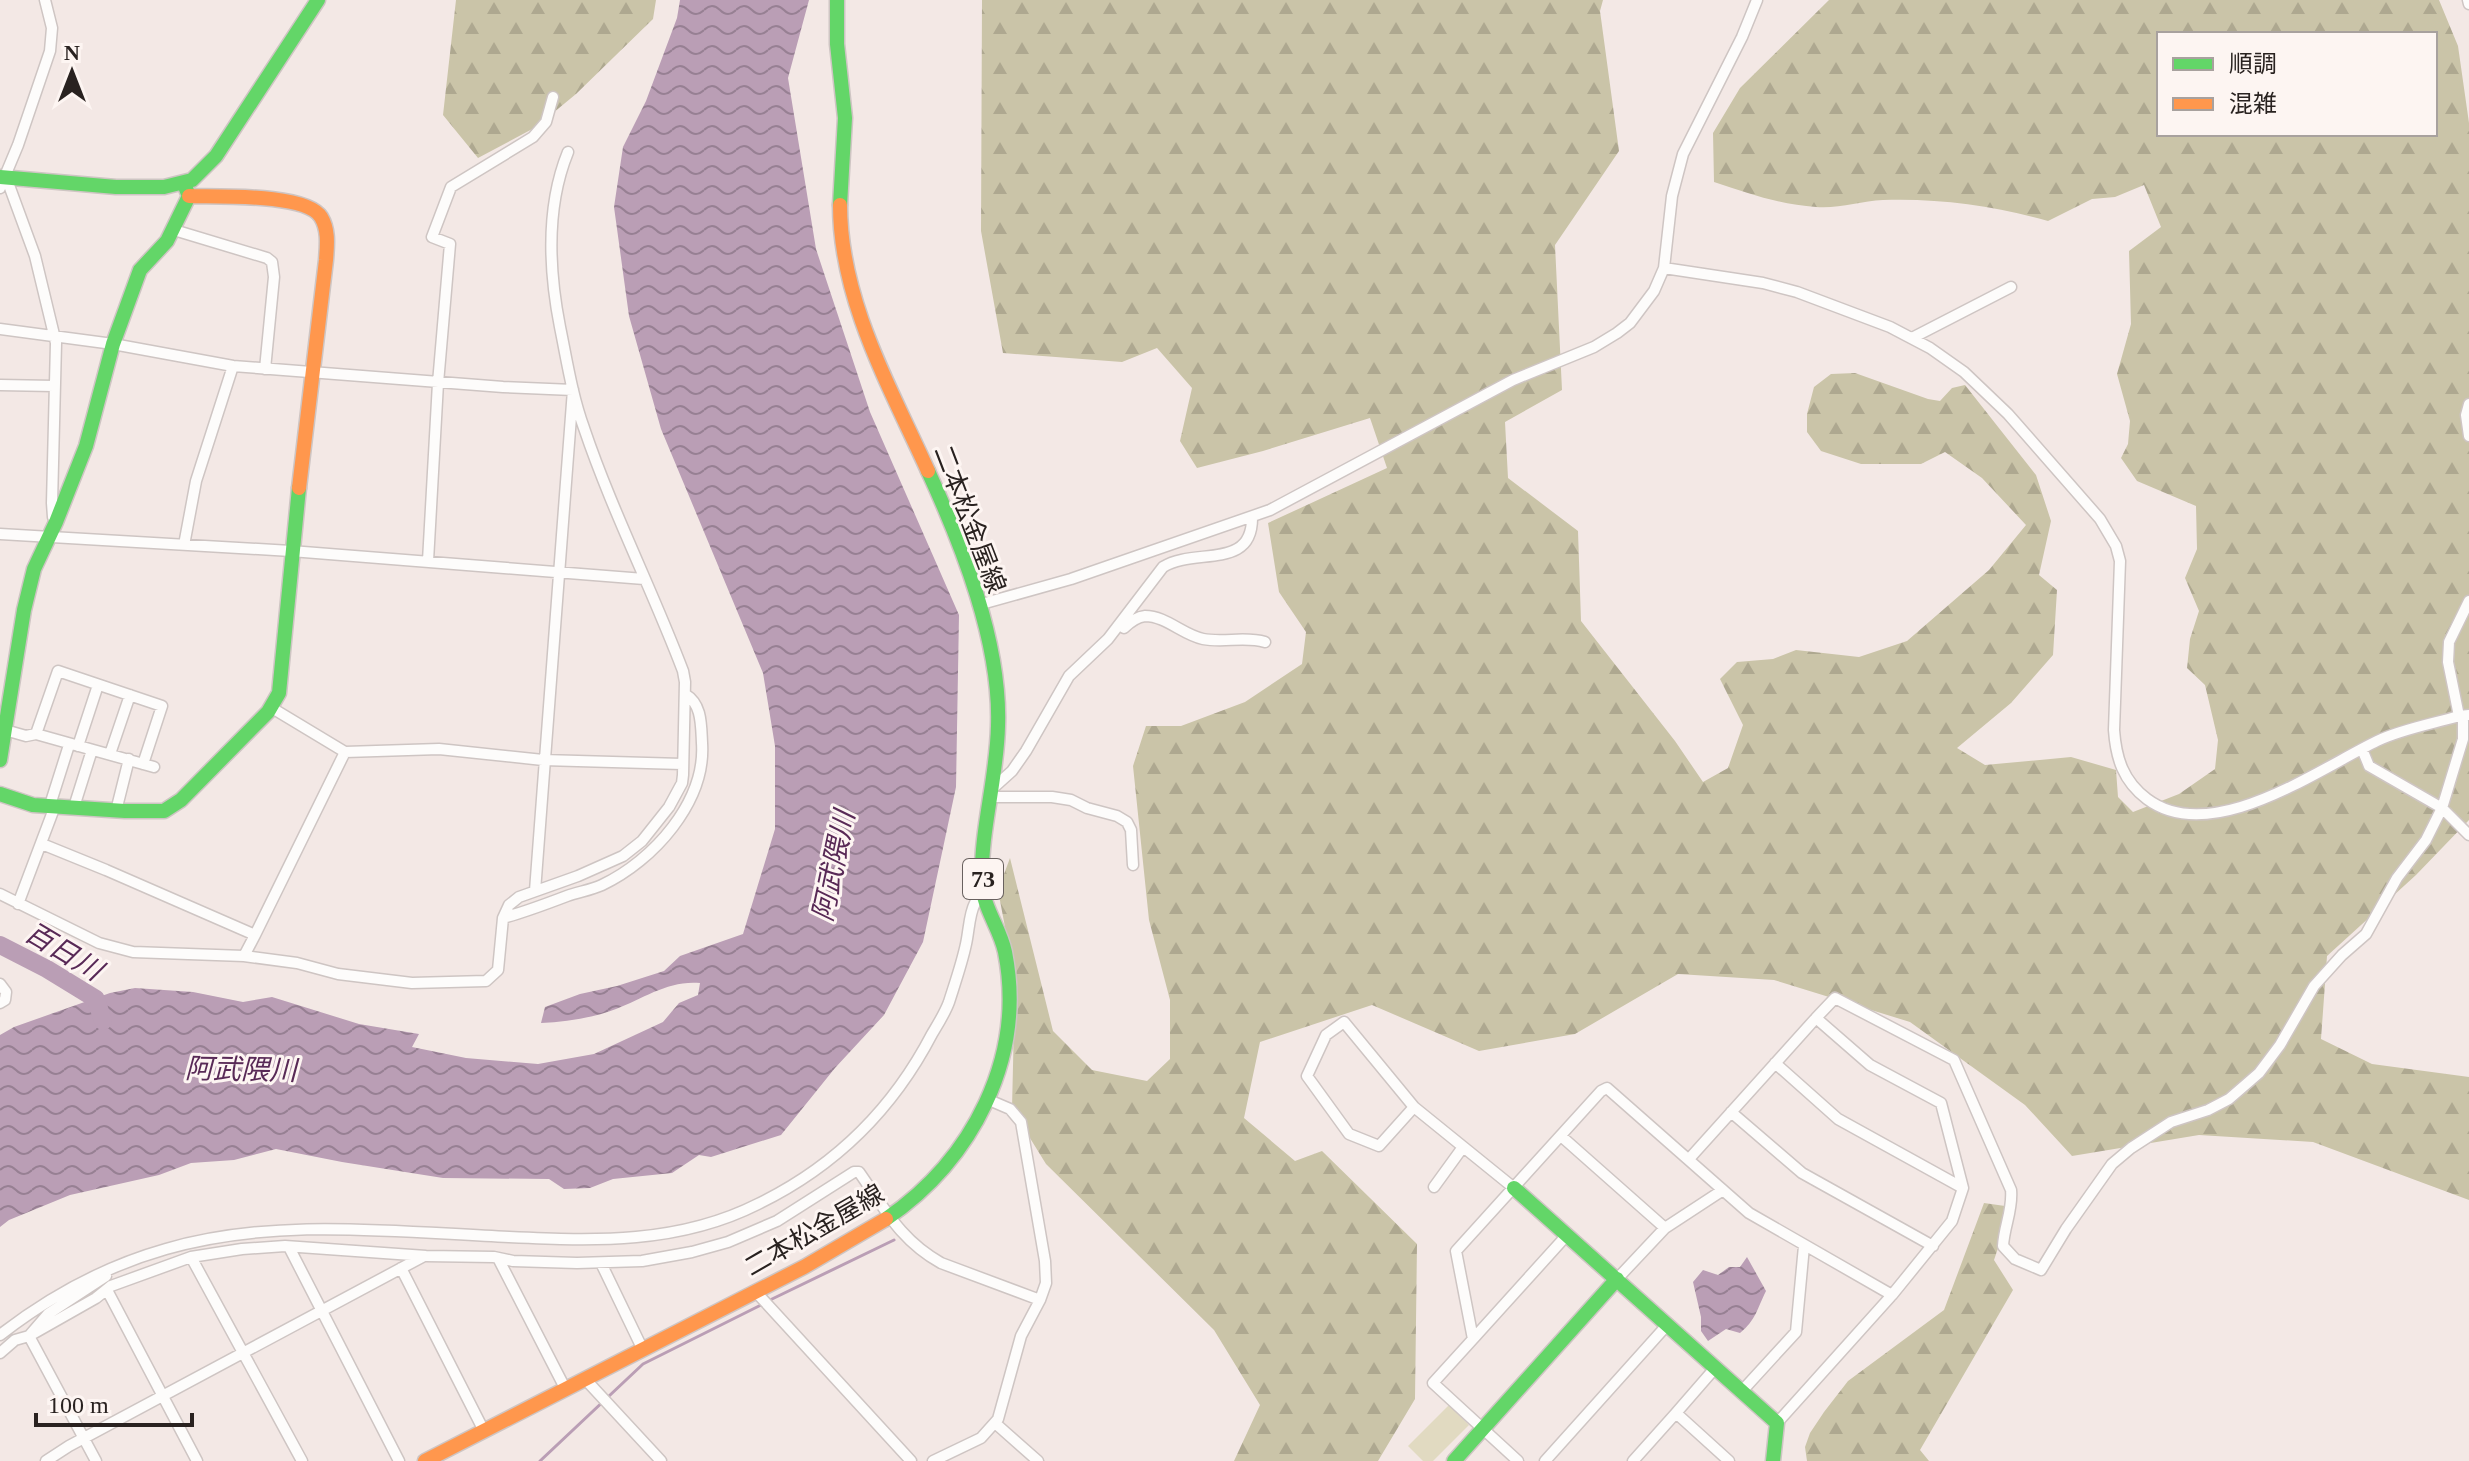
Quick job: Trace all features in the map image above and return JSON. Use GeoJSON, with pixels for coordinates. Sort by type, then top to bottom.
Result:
{"type":"FeatureCollection","features":[{"type":"Feature","properties":{"kind":"street"},"geometry":{"type":"LineString","coordinates":[[45,0],[52,28],[50,51],[2,181],[35,256],[54,337],[52,503],[56,522]]}},
{"type":"Feature","properties":{"kind":"street"},"geometry":{"type":"LineString","coordinates":[[0,760],[5,730],[4,707],[34,569],[86,446],[113,344],[140,270],[167,241],[174,230],[186,190],[216,156],[318,0]]}},
{"type":"Feature","properties":{"kind":"street","name":"二本松金屋線"},"geometry":{"type":"LineString","coordinates":[[425,1461],[643,1350],[762,1298],[804,1268],[890,1216],[934,1179],[971,1133],[989,1100],[1005,1050],[1011,1019],[1009,979],[1004,948],[984,894],[983,858],[997,745],[998,700],[965,558],[861,318],[844,261],[840,209],[845,116],[836,34],[837,0]]}},
{"type":"Feature","properties":{"kind":"street"},"geometry":{"type":"LineString","coordinates":[[978,605],[1071,579],[1252,517],[1309,491],[1513,380],[1594,347],[1617,333],[1642,309],[1664,268],[1672,196],[1683,154],[1742,37],[1757,0]]}},
{"type":"Feature","properties":{"kind":"street"},"geometry":{"type":"LineString","coordinates":[[428,561],[450,244],[432,237],[451,187],[533,137],[546,122],[553,97]]}},
{"type":"Feature","properties":{"kind":"street"},"geometry":{"type":"LineString","coordinates":[[0,894],[99,943],[133,952],[244,956],[385,980],[424,983],[486,981],[498,970],[503,918],[509,905],[519,897],[623,856],[642,841],[663,816],[682,783],[683,671],[617,517],[583,427],[573,390],[554,295],[552,258],[555,213],[568,152]]}},
{"type":"Feature","properties":{"kind":"street"},"geometry":{"type":"LineString","coordinates":[[0,794],[33,805],[164,811],[181,800],[272,708],[279,693],[291,551],[327,236],[317,211],[295,202],[164,187],[2,181]]}},
{"type":"Feature","properties":{"kind":"street"},"geometry":{"type":"LineString","coordinates":[[174,230],[272,262],[274,277],[265,369]]}},
{"type":"Feature","properties":{"kind":"street"},"geometry":{"type":"LineString","coordinates":[[1664,268],[1750,281],[1797,292],[1890,327],[1930,348],[1964,372],[2008,414],[2100,519],[2116,546],[2120,561],[2115,749],[2124,774],[2144,797],[2161,809],[2217,813],[2261,801],[2380,740],[2464,716]]}},
{"type":"Feature","properties":{"kind":"street"},"geometry":{"type":"LineString","coordinates":[[1912,338],[2011,287]]}},
{"type":"Feature","properties":{"kind":"street"},"geometry":{"type":"LineString","coordinates":[[0,329],[113,344],[233,366],[438,383],[573,390]]}},
{"type":"Feature","properties":{"kind":"street"},"geometry":{"type":"LineString","coordinates":[[184,545],[199,468],[233,366]]}},
{"type":"Feature","properties":{"kind":"street"},"geometry":{"type":"LineString","coordinates":[[0,385],[54,386]]}},
{"type":"Feature","properties":{"kind":"street"},"geometry":{"type":"LineString","coordinates":[[535,891],[573,390]]}},
{"type":"Feature","properties":{"kind":"street"},"geometry":{"type":"LineString","coordinates":[[2469,404],[2466,415],[2469,436]]}},
{"type":"Feature","properties":{"kind":"street"},"geometry":{"type":"LineString","coordinates":[[992,793],[1026,751],[1069,676],[1112,634],[1163,567],[1173,560],[1206,557],[1239,548],[1246,544],[1249,537],[1252,517]]}},
{"type":"Feature","properties":{"kind":"street"},"geometry":{"type":"LineString","coordinates":[[0,534],[291,551],[644,579]]}},
{"type":"Feature","properties":{"kind":"street"},"geometry":{"type":"LineString","coordinates":[[1689,1159],[1835,998],[1954,1060],[2011,1190],[2012,1206],[2003,1246],[2015,1259],[2041,1270],[2112,1164],[2171,1122],[2208,1110],[2229,1099],[2259,1073],[2280,1045],[2314,986],[2366,934],[2397,878],[2426,840],[2442,808],[2463,739],[2464,716],[2448,662],[2449,642],[2469,601]]}},
{"type":"Feature","properties":{"kind":"street"},"geometry":{"type":"LineString","coordinates":[[1112,634],[1117,634],[1136,618],[1144,616],[1204,639],[1255,639],[1265,642]]}},
{"type":"Feature","properties":{"kind":"street"},"geometry":{"type":"LineString","coordinates":[[5,730],[26,736],[36,734],[149,766],[162,706],[58,671],[36,734]]}},
{"type":"Feature","properties":{"kind":"street"},"geometry":{"type":"LineString","coordinates":[[18,904],[42,844],[73,745],[98,685]]}},
{"type":"Feature","properties":{"kind":"street"},"geometry":{"type":"LineString","coordinates":[[503,918],[601,885],[648,853],[674,825],[700,773],[703,750],[698,709],[685,694]]}},
{"type":"Feature","properties":{"kind":"street"},"geometry":{"type":"LineString","coordinates":[[110,754],[130,695]]}},
{"type":"Feature","properties":{"kind":"street"},"geometry":{"type":"LineString","coordinates":[[272,708],[345,752],[439,749],[543,760],[682,764]]}},
{"type":"Feature","properties":{"kind":"street"},"geometry":{"type":"LineString","coordinates":[[2362,749],[2369,766],[2442,808],[2469,835]]}},
{"type":"Feature","properties":{"kind":"street"},"geometry":{"type":"LineString","coordinates":[[74,807],[92,750]]}},
{"type":"Feature","properties":{"kind":"street"},"geometry":{"type":"LineString","coordinates":[[244,956],[345,752]]}},
{"type":"Feature","properties":{"kind":"street"},"geometry":{"type":"LineString","coordinates":[[116,811],[129,759]]}},
{"type":"Feature","properties":{"kind":"street"},"geometry":{"type":"LineString","coordinates":[[992,793],[1071,800],[1117,816],[1127,822],[1131,830],[1133,865]]}},
{"type":"Feature","properties":{"kind":"street"},"geometry":{"type":"LineString","coordinates":[[42,844],[255,935]]}},
{"type":"Feature","properties":{"kind":"street"},"geometry":{"type":"LineString","coordinates":[[0,1335],[52,1299],[109,1271],[165,1249],[234,1235],[285,1230],[539,1239],[642,1238],[716,1222],[743,1211],[794,1184],[832,1158],[868,1126],[902,1086],[920,1059],[948,1004],[974,904],[984,894]]}},
{"type":"Feature","properties":{"kind":"street"},"geometry":{"type":"LineString","coordinates":[[0,984],[4,986],[6,996],[0,1003]]}},
{"type":"Feature","properties":{"kind":"street"},"geometry":{"type":"LineString","coordinates":[[1773,1461],[1777,1423],[1933,1246],[1952,1221],[1963,1188],[1941,1103],[1870,1065],[1816,1018]]}},
{"type":"Feature","properties":{"kind":"street"},"geometry":{"type":"LineString","coordinates":[[1414,1107],[1379,1146],[1349,1134],[1307,1076],[1326,1035],[1344,1022],[1414,1107],[1514,1188],[1777,1423]]}},
{"type":"Feature","properties":{"kind":"street"},"geometry":{"type":"LineString","coordinates":[[1775,1063],[1838,1119],[1963,1188]]}},
{"type":"Feature","properties":{"kind":"street"},"geometry":{"type":"LineString","coordinates":[[1473,1339],[1456,1251],[1607,1088],[1749,1213],[1892,1295]]}},
{"type":"Feature","properties":{"kind":"street"},"geometry":{"type":"LineString","coordinates":[[933,1461],[981,1438],[998,1419],[1021,1336],[1046,1283],[1021,1122],[1010,1109],[989,1100]]}},
{"type":"Feature","properties":{"kind":"street"},"geometry":{"type":"LineString","coordinates":[[1731,1112],[1802,1173],[1933,1246]]}},
{"type":"Feature","properties":{"kind":"street"},"geometry":{"type":"LineString","coordinates":[[1561,1136],[1665,1228]]}},
{"type":"Feature","properties":{"kind":"street"},"geometry":{"type":"LineString","coordinates":[[1434,1187],[1463,1147]]}},
{"type":"Feature","properties":{"kind":"street"},"geometry":{"type":"LineString","coordinates":[[0,1353],[15,1340],[29,1336],[122,1280],[191,1257],[242,1249],[289,1247],[513,1261],[642,1261],[728,1242],[777,1221],[854,1172],[859,1172],[909,1242],[941,1263],[1040,1300]]}},
{"type":"Feature","properties":{"kind":"street"},"geometry":{"type":"LineString","coordinates":[[1454,1461],[1665,1228],[1723,1190]]}},
{"type":"Feature","properties":{"kind":"street"},"geometry":{"type":"LineString","coordinates":[[1518,1461],[1433,1383],[1567,1235]]}},
{"type":"Feature","properties":{"kind":"street"},"geometry":{"type":"LineString","coordinates":[[1742,1391],[1796,1332],[1804,1246]]}},
{"type":"Feature","properties":{"kind":"street"},"geometry":{"type":"LineString","coordinates":[[289,1247],[399,1461]]}},
{"type":"Feature","properties":{"kind":"street"},"geometry":{"type":"LineString","coordinates":[[46,1461],[426,1256]]}},
{"type":"Feature","properties":{"kind":"street"},"geometry":{"type":"LineString","coordinates":[[191,1257],[302,1461]]}},
{"type":"Feature","properties":{"kind":"street"},"geometry":{"type":"LineString","coordinates":[[498,1258],[566,1390]]}},
{"type":"Feature","properties":{"kind":"street"},"geometry":{"type":"LineString","coordinates":[[601,1263],[643,1350]]}},
{"type":"Feature","properties":{"kind":"street"},"geometry":{"type":"LineString","coordinates":[[401,1268],[484,1431]]}},
{"type":"Feature","properties":{"kind":"street"},"geometry":{"type":"LineString","coordinates":[[29,1336],[48,1314],[90,1288],[109,1271]]}},
{"type":"Feature","properties":{"kind":"street"},"geometry":{"type":"LineString","coordinates":[[107,1290],[197,1461]]}},
{"type":"Feature","properties":{"kind":"street"},"geometry":{"type":"LineString","coordinates":[[762,1298],[911,1461]]}},
{"type":"Feature","properties":{"kind":"street"},"geometry":{"type":"LineString","coordinates":[[1545,1461],[1668,1324]]}},
{"type":"Feature","properties":{"kind":"street"},"geometry":{"type":"LineString","coordinates":[[29,1336],[96,1461]]}},
{"type":"Feature","properties":{"kind":"street"},"geometry":{"type":"LineString","coordinates":[[1633,1461],[1716,1367]]}},
{"type":"Feature","properties":{"kind":"street"},"geometry":{"type":"LineString","coordinates":[[586,1380],[661,1461]]}},
{"type":"Feature","properties":{"kind":"street"},"geometry":{"type":"LineString","coordinates":[[1676,1413],[1724,1459]]}},
{"type":"Feature","properties":{"kind":"street"},"geometry":{"type":"LineString","coordinates":[[995,1423],[1038,1461]]}},
{"type":"Feature","properties":{"kind":"shaded area"},"geometry":{"type":"Polygon","coordinates":[[[1449,1405],[1469,1425],[1433,1461],[1423,1461],[1408,1446],[1449,1405]]]}},
{"type":"Feature","properties":{"kind":"green space"},"geometry":{"type":"Polygon","coordinates":[[[456,0],[656,0],[653,19],[576,94],[536,127],[478,158],[443,115],[456,0]]]}},
{"type":"Feature","properties":{"kind":"green space"},"geometry":{"type":"Polygon","coordinates":[[[982,0],[1603,0],[1600,11],[1619,151],[1555,245],[1562,390],[1505,422],[1508,478],[1578,531],[1581,621],[1675,741],[1703,782],[1728,768],[1743,725],[1720,679],[1737,662],[1773,659],[1796,650],[1859,657],[1907,641],[1989,570],[2026,525],[1982,478],[1945,452],[1921,464],[1861,464],[1821,451],[1807,432],[1807,414],[1814,387],[1831,374],[1855,373],[1940,401],[1952,388],[1965,385],[2036,475],[2051,521],[2039,575],[2057,590],[2053,655],[2011,703],[1957,748],[1985,765],[2071,757],[2116,770],[2118,797],[2133,812],[2179,794],[2215,769],[2218,740],[2205,685],[2187,668],[2190,639],[2199,611],[2185,578],[2197,549],[2196,506],[2137,481],[2121,458],[2128,444],[2130,421],[2117,374],[2131,324],[2129,251],[2161,227],[2144,185],[2115,197],[2092,199],[2048,221],[1987,207],[1925,200],[1803,206],[1764,198],[1714,182],[1713,133],[1740,88],[1829,0],[2439,0],[2458,46],[2469,123],[2469,820],[2416,875],[2327,956],[2321,1039],[2372,1064],[2469,1077],[2469,1200],[2313,1142],[2199,1135],[2072,1156],[2025,1105],[1910,1022],[1774,980],[1678,974],[1575,1034],[1479,1051],[1372,1005],[1260,1042],[1244,1118],[1295,1161],[1322,1151],[1417,1244],[1415,1399],[1378,1461],[1234,1461],[1260,1405],[1214,1330],[1046,1164],[1012,1109],[1015,980],[998,890],[1010,858],[1053,1031],[1092,1070],[1147,1081],[1170,1059],[1170,1000],[1149,920],[1133,766],[1146,726],[1181,726],[1245,702],[1302,664],[1306,632],[1279,592],[1268,523],[1387,468],[1370,418],[1197,468],[1180,441],[1192,388],[1157,348],[1122,362],[1003,353],[981,231],[982,0]]]}},
{"type":"Feature","properties":{"kind":"green space"},"geometry":{"type":"Polygon","coordinates":[[[1984,1203],[2012,1207],[1994,1260],[2013,1290],[1920,1450],[1929,1461],[1807,1461],[1805,1447],[1810,1433],[1848,1381],[1944,1310],[1984,1203]]]}},
{"type":"Feature","properties":{"kind":"water","name":"阿武隈川"},"geometry":{"type":"Polygon","coordinates":[[[680,0],[809,0],[788,78],[816,249],[870,412],[959,615],[956,787],[923,942],[884,1015],[835,1068],[781,1135],[711,1157],[699,1155],[672,1173],[613,1179],[590,1188],[564,1189],[549,1179],[443,1178],[276,1149],[234,1160],[191,1163],[159,1175],[70,1195],[9,1220],[0,1227],[0,1035],[14,1027],[110,993],[135,988],[193,992],[243,1002],[272,997],[359,1024],[419,1034],[412,1047],[466,1058],[538,1064],[594,1054],[663,1022],[679,1003],[698,995],[700,983],[667,987],[607,1012],[569,1021],[541,1023],[545,1007],[664,971],[680,956],[743,934],[775,829],[775,746],[763,673],[661,429],[629,316],[614,207],[623,147],[646,101],[677,18],[680,0]]]}},
{"type":"Feature","properties":{"kind":"water"},"geometry":{"type":"Polygon","coordinates":[[[1747,1257],[1766,1291],[1758,1309],[1740,1333],[1726,1329],[1708,1341],[1701,1331],[1693,1282],[1703,1270],[1718,1275],[1729,1267],[1740,1267],[1747,1257]]]}},
{"type":"Feature","properties":{"kind":"waterway","name":"百日川"},"geometry":{"type":"LineString","coordinates":[[0,945],[96,999],[103,1021]]}},
{"type":"Feature","properties":{"kind":"waterway"},"geometry":{"type":"LineString","coordinates":[[770,1300],[894,1240]]}},
{"type":"Feature","properties":{"kind":"waterway"},"geometry":{"type":"LineString","coordinates":[[540,1461],[643,1364],[763,1304]]}},
{"type":"Feature","properties":{"kind":"traffic: fast"},"geometry":{"type":"LineString","coordinates":[[0,177],[116,187],[164,187],[192,180],[216,156],[318,0]]}},
{"type":"Feature","properties":{"kind":"traffic: fast"},"geometry":{"type":"LineString","coordinates":[[837,0],[837,44],[845,118],[840,205]]}},
{"type":"Feature","properties":{"kind":"traffic: fast"},"geometry":{"type":"LineString","coordinates":[[0,760],[24,610],[34,569],[86,446],[113,344],[140,270],[167,241],[189,196],[184,184]]}},
{"type":"Feature","properties":{"kind":"traffic: fast"},"geometry":{"type":"LineString","coordinates":[[886,1219],[917,1195],[967,1137],[986,1103],[999,1068],[1007,1030],[1009,991],[1005,952],[985,901],[982,883],[998,726],[993,662],[966,562],[928,471]]}},
{"type":"Feature","properties":{"kind":"traffic: fast"},"geometry":{"type":"LineString","coordinates":[[0,794],[33,805],[164,811],[181,800],[268,712],[279,693],[299,488]]}},
{"type":"Feature","properties":{"kind":"traffic: fast"},"geometry":{"type":"LineString","coordinates":[[1514,1188],[1777,1423],[1773,1461]]}},
{"type":"Feature","properties":{"kind":"traffic: fast"},"geometry":{"type":"LineString","coordinates":[[1454,1461],[1617,1279]]}},
{"type":"Feature","properties":{"kind":"traffic: slow"},"geometry":{"type":"LineString","coordinates":[[189,196],[280,200],[312,209],[324,222],[326,260],[299,488]]}},
{"type":"Feature","properties":{"kind":"traffic: slow"},"geometry":{"type":"LineString","coordinates":[[840,205],[848,275],[858,309],[883,375],[928,471]]}},
{"type":"Feature","properties":{"kind":"traffic: slow"},"geometry":{"type":"LineString","coordinates":[[425,1461],[804,1267],[886,1219]]}}]}
